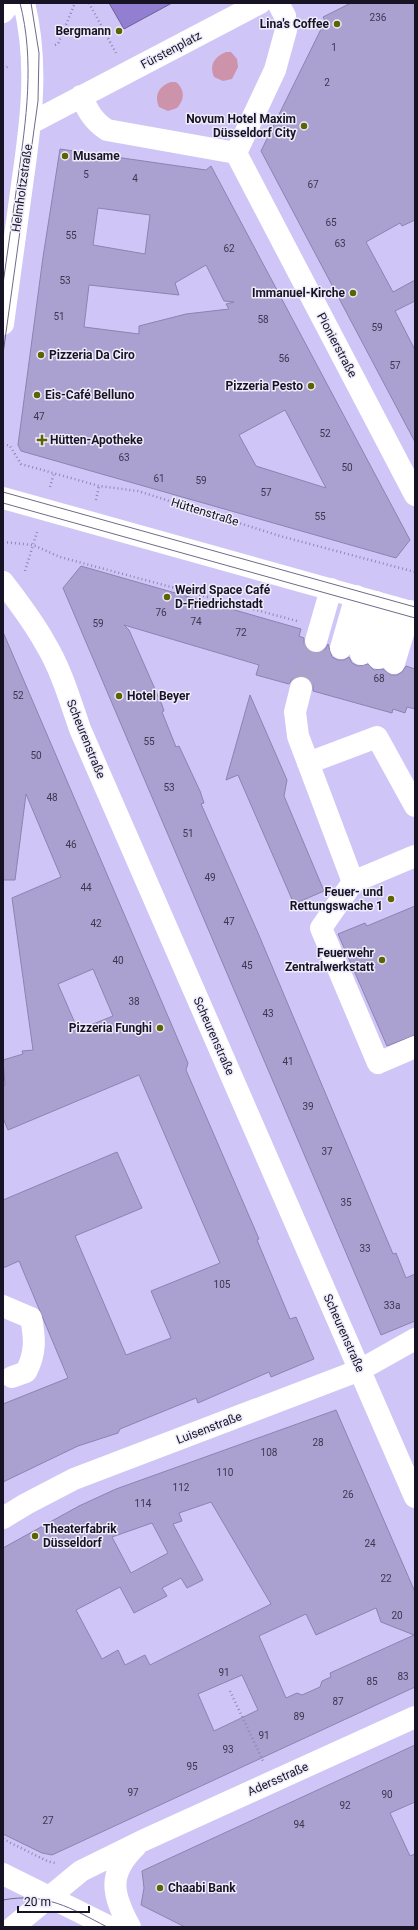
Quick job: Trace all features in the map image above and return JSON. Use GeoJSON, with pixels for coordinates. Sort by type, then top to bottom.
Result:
{"type":"FeatureCollection","features":[{"type":"Feature","properties":{"kind":"street"},"geometry":{"type":"LineString","coordinates":[[3,12],[10,3]]}},
{"type":"Feature","properties":{"kind":"street"},"geometry":{"type":"LineString","coordinates":[[24,3],[34,55],[31,123]]}},
{"type":"Feature","properties":{"kind":"street","name":"Fürstenplatz"},"geometry":{"type":"LineString","coordinates":[[31,123],[260,3]]}},
{"type":"Feature","properties":{"kind":"street"},"geometry":{"type":"LineString","coordinates":[[81,96],[91,116],[98,124],[107,130],[236,153],[275,70],[286,30],[285,16],[278,3]]}},
{"type":"Feature","properties":{"kind":"street","name":"Helmholtzstraße"},"geometry":{"type":"LineString","coordinates":[[3,324],[31,123]]}},
{"type":"Feature","properties":{"kind":"street","name":"Pionierstraße"},"geometry":{"type":"LineString","coordinates":[[236,153],[415,495]]}},
{"type":"Feature","properties":{"kind":"street"},"geometry":{"type":"LineString","coordinates":[[3,498],[390,606]]}},
{"type":"Feature","properties":{"kind":"street","name":"Scheurenstraße"},"geometry":{"type":"LineString","coordinates":[[3,582],[20,604],[46,644],[64,682],[83,736],[415,1497]]}},
{"type":"Feature","properties":{"kind":"street"},"geometry":{"type":"LineString","coordinates":[[318,634],[331,589]]}},
{"type":"Feature","properties":{"kind":"street"},"geometry":{"type":"LineString","coordinates":[[390,606],[368,656],[390,606]]}},
{"type":"Feature","properties":{"kind":"street"},"geometry":{"type":"LineString","coordinates":[[301,688],[296,712],[298,736],[353,882]]}},
{"type":"Feature","properties":{"kind":"street"},"geometry":{"type":"LineString","coordinates":[[308,763],[377,737],[415,806]]}},
{"type":"Feature","properties":{"kind":"street"},"geometry":{"type":"LineString","coordinates":[[415,856],[353,882],[321,928],[378,1063],[415,1047]]}},
{"type":"Feature","properties":{"kind":"street"},"geometry":{"type":"LineString","coordinates":[[3,1306],[31,1318],[35,1338],[35,1352],[26,1372],[12,1377]]}},
{"type":"Feature","properties":{"kind":"street","name":"Luisenstraße"},"geometry":{"type":"LineString","coordinates":[[3,1518],[74,1479],[360,1370],[415,1339]]}},
{"type":"Feature","properties":{"kind":"street","name":"Adersstraße"},"geometry":{"type":"LineString","coordinates":[[13,1927],[81,1871],[142,1841],[415,1717]]}},
{"type":"Feature","properties":{"kind":"street","name":"Adersstraße"},"geometry":{"type":"LineString","coordinates":[[130,1927],[120,1909],[115,1884],[116,1873],[125,1857],[142,1841]]}},
{"type":"Feature","properties":{"kind":"street"},"geometry":{"type":"LineString","coordinates":[[3,1874],[110,1927]]}},
{"type":"Feature","properties":{"kind":"path"},"geometry":{"type":"LineString","coordinates":[[34,55],[58,44],[75,3]]}},
{"type":"Feature","properties":{"kind":"path"},"geometry":{"type":"LineString","coordinates":[[89,3],[127,72]]}},
{"type":"Feature","properties":{"kind":"path","name":"Hüttenstraße"},"geometry":{"type":"LineString","coordinates":[[3,444],[10,446],[21,464],[99,486],[138,491],[280,536],[415,572]]}},
{"type":"Feature","properties":{"kind":"path"},"geometry":{"type":"LineString","coordinates":[[49,488],[54,473]]}},
{"type":"Feature","properties":{"kind":"path"},"geometry":{"type":"LineString","coordinates":[[96,500],[99,486]]}},
{"type":"Feature","properties":{"kind":"path"},"geometry":{"type":"LineString","coordinates":[[24,576],[39,526]]}},
{"type":"Feature","properties":{"kind":"path"},"geometry":{"type":"LineString","coordinates":[[3,542],[33,545],[60,557],[318,634]]}},
{"type":"Feature","properties":{"kind":"path"},"geometry":{"type":"LineString","coordinates":[[230,1691],[255,1745]]}},
{"type":"Feature","properties":{"kind":"path"},"geometry":{"type":"LineString","coordinates":[[3,1839],[47,1861],[63,1864]]}},
{"type":"Feature","properties":{"kind":"shaded area"},"geometry":{"type":"Polygon","coordinates":[[[109,3],[172,3],[124,29],[109,3]]]}},
{"type":"Feature","properties":{"kind":"shaded area"},"geometry":{"type":"Polygon","coordinates":[[[226,52],[231,52],[237,59],[238,67],[232,79],[223,81],[214,77],[212,65],[218,56],[226,52]]]}},
{"type":"Feature","properties":{"kind":"shaded area"},"geometry":{"type":"Polygon","coordinates":[[[171,82],[176,82],[179,85],[183,98],[177,108],[168,111],[159,107],[157,95],[163,86],[171,82]]]}},
{"type":"Feature","properties":{"kind":"building"},"geometry":{"type":"Polygon","coordinates":[[[351,3],[415,3],[415,220],[402,226],[400,223],[366,242],[393,292],[415,280],[415,301],[395,311],[415,350],[415,442],[261,151],[325,21],[323,17],[351,3]]]}},
{"type":"Feature","properties":{"kind":"building"},"geometry":{"type":"Polygon","coordinates":[[[60,149],[206,170],[211,166],[410,540],[396,558],[21,451],[18,445],[43,257],[60,149]],[[98,208],[93,245],[145,254],[150,215],[98,208]],[[206,265],[175,283],[179,295],[89,285],[84,327],[139,334],[139,326],[186,314],[229,309],[226,304],[234,302],[224,301],[206,265]],[[285,410],[239,435],[256,466],[326,488],[285,410]]]}},
{"type":"Feature","properties":{"kind":"building"},"geometry":{"type":"Polygon","coordinates":[[[81,566],[301,629],[299,636],[304,638],[304,644],[312,653],[319,653],[325,650],[328,644],[332,657],[338,660],[344,660],[349,657],[352,663],[358,666],[368,664],[374,670],[383,669],[391,675],[397,675],[402,672],[406,666],[415,669],[415,709],[407,707],[405,713],[393,709],[392,713],[313,691],[313,684],[310,679],[304,676],[297,676],[292,679],[289,684],[256,675],[259,665],[124,625],[129,630],[162,705],[164,711],[162,712],[176,747],[179,746],[200,791],[204,803],[201,804],[258,933],[393,1254],[396,1253],[406,1278],[415,1274],[415,1321],[381,1335],[63,588],[81,566]]]}},
{"type":"Feature","properties":{"kind":"building"},"geometry":{"type":"Polygon","coordinates":[[[3,632],[188,1063],[186,1070],[259,1239],[257,1240],[290,1319],[296,1317],[314,1359],[271,1377],[269,1372],[198,1403],[196,1398],[120,1429],[118,1433],[78,1446],[3,1482],[3,1404],[68,1378],[19,1261],[3,1268],[3,1200],[117,1152],[142,1208],[75,1236],[126,1355],[171,1338],[151,1291],[220,1263],[139,1075],[8,1130],[3,1118],[3,1086],[5,1085],[3,1060],[23,1054],[22,1051],[33,1050],[12,898],[61,877],[26,794],[15,880],[3,880],[3,632]],[[93,969],[58,984],[78,1030],[113,1016],[93,969]]]}},
{"type":"Feature","properties":{"kind":"building"},"geometry":{"type":"Polygon","coordinates":[[[250,695],[287,780],[284,796],[324,891],[294,904],[238,775],[226,780],[250,695]]]}},
{"type":"Feature","properties":{"kind":"building","name":"Feuerwehr Zentralwerkstatt"},"geometry":{"type":"Polygon","coordinates":[[[415,906],[415,1035],[387,1046],[338,934],[365,923],[367,926],[415,906]]]}},
{"type":"Feature","properties":{"kind":"building"},"geometry":{"type":"Polygon","coordinates":[[[336,1410],[415,1592],[415,1687],[52,1855],[42,1853],[3,1834],[3,1548],[79,1506],[116,1489],[336,1410]],[[211,1502],[179,1513],[182,1521],[173,1524],[203,1580],[187,1588],[181,1578],[162,1588],[167,1596],[134,1613],[120,1587],[76,1610],[102,1659],[118,1650],[125,1665],[145,1655],[150,1665],[271,1604],[211,1502]],[[152,1523],[112,1537],[131,1573],[168,1553],[152,1523]],[[376,1608],[316,1635],[306,1614],[259,1636],[286,1698],[297,1693],[302,1695],[320,1687],[322,1681],[331,1677],[330,1673],[414,1635],[381,1622],[376,1608]],[[242,1675],[198,1694],[214,1731],[258,1710],[242,1675]]]}},
{"type":"Feature","properties":{"kind":"building"},"geometry":{"type":"Polygon","coordinates":[[[415,1745],[415,1802],[390,1813],[410,1856],[415,1854],[415,1927],[185,1927],[141,1905],[144,1888],[142,1871],[415,1745]]]}},
{"type":"Feature","properties":{"kind":"tunnel"},"geometry":{"type":"LineString","coordinates":[[301,688],[316,641]]}},
{"type":"Feature","properties":{"kind":"tram line"},"geometry":{"type":"LineString","coordinates":[[3,284],[24,134],[28,90],[25,25],[20,3]]}},
{"type":"Feature","properties":{"kind":"tram line"},"geometry":{"type":"LineString","coordinates":[[3,354],[38,101],[39,53],[31,3]]}},
{"type":"Feature","properties":{"kind":"tram line"},"geometry":{"type":"LineString","coordinates":[[3,492],[415,607]]}},
{"type":"Feature","properties":{"kind":"tram line"},"geometry":{"type":"LineString","coordinates":[[3,503],[415,618]]}},
{"type":"Feature","properties":{"kind":"tram line"},"geometry":{"type":"LineString","coordinates":[[3,1900],[32,1898],[57,1903],[107,1927]]}},
{"type":"Feature","properties":{"kind":"place","name":"Lina's Coffee"},"geometry":{"type":"Point","coordinates":[337,24]}},
{"type":"Feature","properties":{"kind":"place","name":"Bergmann"},"geometry":{"type":"Point","coordinates":[119,31]}},
{"type":"Feature","properties":{"kind":"place","name":"Novum Hotel Maxim Düsseldorf City"},"geometry":{"type":"Point","coordinates":[304,126]}},
{"type":"Feature","properties":{"kind":"place","name":"Musame"},"geometry":{"type":"Point","coordinates":[65,156]}},
{"type":"Feature","properties":{"kind":"place","name":"Immanuel-Kirche"},"geometry":{"type":"Point","coordinates":[353,293]}},
{"type":"Feature","properties":{"kind":"place","name":"Pizzeria Da Ciro"},"geometry":{"type":"Point","coordinates":[41,355]}},
{"type":"Feature","properties":{"kind":"place","name":"Pizzeria Pesto"},"geometry":{"type":"Point","coordinates":[311,386]}},
{"type":"Feature","properties":{"kind":"place","name":"Eis-Café Belluno"},"geometry":{"type":"Point","coordinates":[37,395]}},
{"type":"Feature","properties":{"kind":"place","name":"Hütten-Apotheke"},"geometry":{"type":"Point","coordinates":[42,440]}},
{"type":"Feature","properties":{"kind":"place","name":"Weird Space Café D-Friedrichstadt"},"geometry":{"type":"Point","coordinates":[167,597]}},
{"type":"Feature","properties":{"kind":"place","name":"Hotel Beyer"},"geometry":{"type":"Point","coordinates":[119,696]}},
{"type":"Feature","properties":{"kind":"place","name":"Feuer- und Rettungswache 1"},"geometry":{"type":"Point","coordinates":[391,899]}},
{"type":"Feature","properties":{"kind":"place","name":"Feuerwehr Zentralwerkstatt"},"geometry":{"type":"Point","coordinates":[382,960]}},
{"type":"Feature","properties":{"kind":"place","name":"Pizzeria Funghi"},"geometry":{"type":"Point","coordinates":[160,1028]}},
{"type":"Feature","properties":{"kind":"place","name":"Theaterfabrik Düsseldorf"},"geometry":{"type":"Point","coordinates":[35,1536]}},
{"type":"Feature","properties":{"kind":"place","name":"Chaabi Bank"},"geometry":{"type":"Point","coordinates":[160,1888]}}]}
